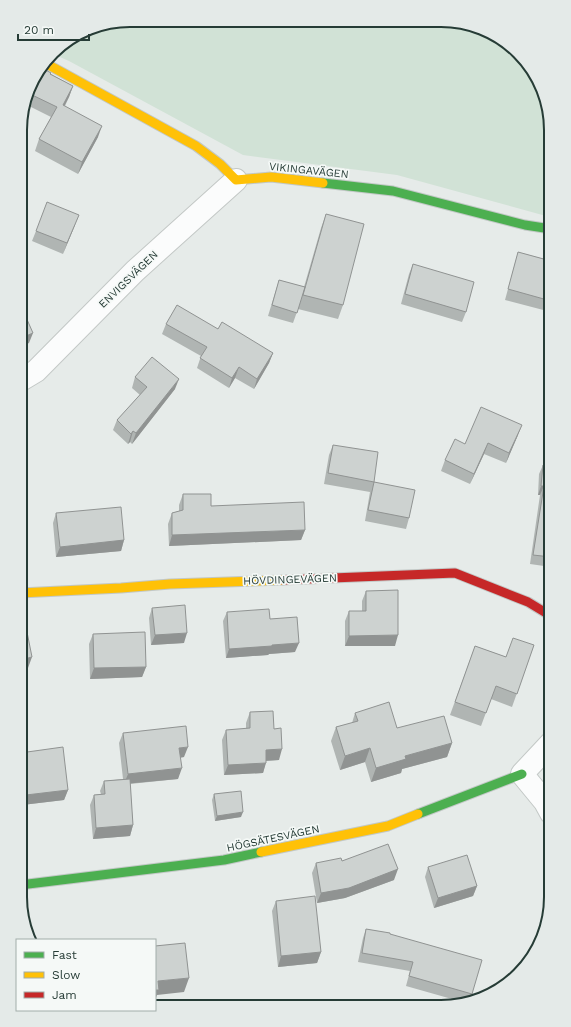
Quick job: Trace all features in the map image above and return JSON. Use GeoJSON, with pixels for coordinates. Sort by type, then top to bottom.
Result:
{"type":"FeatureCollection","features":[{"type":"Feature","properties":{"kind":"street"},"geometry":{"type":"LineString","coordinates":[[50,66],[196,146],[220,164],[236,180]]}},
{"type":"Feature","properties":{"kind":"street","name":"VIKINGAVÄGEN"},"geometry":{"type":"LineString","coordinates":[[236,180],[271,177],[393,191],[526,225],[544,228]]}},
{"type":"Feature","properties":{"kind":"street","name":"ENVIGSVÄGEN"},"geometry":{"type":"LineString","coordinates":[[27,376],[36,371],[135,271],[236,180]]}},
{"type":"Feature","properties":{"kind":"street","name":"HÖVDINGEVÄGEN"},"geometry":{"type":"LineString","coordinates":[[27,593],[170,584],[455,573],[528,602],[544,612]]}},
{"type":"Feature","properties":{"kind":"street"},"geometry":{"type":"LineString","coordinates":[[544,750],[522,774],[544,801]]}},
{"type":"Feature","properties":{"kind":"street","name":"HÖGSÄTESVÄGEN"},"geometry":{"type":"LineString","coordinates":[[27,884],[224,860],[388,826],[522,774]]}},
{"type":"Feature","properties":{"kind":"green space"},"geometry":{"type":"Polygon","coordinates":[[[124,27],[447,27],[474,32],[498,44],[518,62],[527,73],[539,97],[544,130],[544,215],[397,175],[243,155],[59,56],[67,48],[97,32],[124,27]]]}},
{"type":"Feature","properties":{"kind":"building"},"geometry":{"type":"Polygon","coordinates":[[[46,70],[51,73],[50,74],[73,86],[63,105],[102,126],[82,162],[39,139],[57,107],[33,95],[46,70]]]}},
{"type":"Feature","properties":{"kind":"building"},"geometry":{"type":"Polygon","coordinates":[[[47,202],[79,215],[67,243],[36,231],[47,202]]]}},
{"type":"Feature","properties":{"kind":"building"},"geometry":{"type":"Polygon","coordinates":[[[326,214],[364,224],[343,305],[303,295],[326,214]]]}},
{"type":"Feature","properties":{"kind":"building"},"geometry":{"type":"Polygon","coordinates":[[[518,252],[544,259],[544,299],[508,289],[518,252]]]}},
{"type":"Feature","properties":{"kind":"building"},"geometry":{"type":"Polygon","coordinates":[[[413,264],[474,282],[466,312],[405,294],[413,264]]]}},
{"type":"Feature","properties":{"kind":"building"},"geometry":{"type":"Polygon","coordinates":[[[279,280],[305,287],[297,313],[272,305],[279,280]]]}},
{"type":"Feature","properties":{"kind":"building"},"geometry":{"type":"Polygon","coordinates":[[[177,305],[218,329],[222,322],[273,353],[257,379],[239,367],[232,378],[200,358],[207,347],[166,324],[177,305]]]}},
{"type":"Feature","properties":{"kind":"building"},"geometry":{"type":"Polygon","coordinates":[[[27,320],[33,333],[27,336],[27,320]]]}},
{"type":"Feature","properties":{"kind":"building"},"geometry":{"type":"Polygon","coordinates":[[[152,357],[179,379],[136,433],[133,431],[131,434],[117,420],[147,387],[135,377],[152,357]]]}},
{"type":"Feature","properties":{"kind":"building"},"geometry":{"type":"Polygon","coordinates":[[[481,407],[522,425],[509,453],[488,443],[474,474],[445,460],[455,439],[465,444],[481,407]]]}},
{"type":"Feature","properties":{"kind":"building"},"geometry":{"type":"Polygon","coordinates":[[[333,445],[378,452],[374,482],[328,473],[333,445]]]}},
{"type":"Feature","properties":{"kind":"building"},"geometry":{"type":"Polygon","coordinates":[[[543,465],[544,465],[544,486],[541,486],[543,465]]]}},
{"type":"Feature","properties":{"kind":"building"},"geometry":{"type":"Polygon","coordinates":[[[374,482],[415,490],[409,518],[368,510],[374,482]]]}},
{"type":"Feature","properties":{"kind":"building"},"geometry":{"type":"Polygon","coordinates":[[[544,486],[544,556],[533,555],[544,486]]]}},
{"type":"Feature","properties":{"kind":"building"},"geometry":{"type":"Polygon","coordinates":[[[183,494],[211,494],[211,506],[304,502],[305,530],[172,535],[172,513],[183,510],[183,494]]]}},
{"type":"Feature","properties":{"kind":"building"},"geometry":{"type":"Polygon","coordinates":[[[121,507],[124,540],[60,547],[56,513],[121,507]]]}},
{"type":"Feature","properties":{"kind":"building"},"geometry":{"type":"Polygon","coordinates":[[[398,590],[398,635],[349,636],[349,611],[366,611],[366,591],[398,590]]]}},
{"type":"Feature","properties":{"kind":"building"},"geometry":{"type":"Polygon","coordinates":[[[185,605],[187,633],[155,635],[152,608],[185,605]]]}},
{"type":"Feature","properties":{"kind":"building"},"geometry":{"type":"Polygon","coordinates":[[[269,609],[270,619],[297,617],[299,643],[229,649],[227,612],[269,609]]]}},
{"type":"Feature","properties":{"kind":"building"},"geometry":{"type":"Polygon","coordinates":[[[27,632],[32,657],[27,658],[27,632]]]}},
{"type":"Feature","properties":{"kind":"building"},"geometry":{"type":"Polygon","coordinates":[[[145,632],[146,667],[94,668],[93,634],[145,632]]]}},
{"type":"Feature","properties":{"kind":"building"},"geometry":{"type":"Polygon","coordinates":[[[513,638],[534,645],[517,694],[496,686],[486,713],[455,702],[475,646],[506,657],[513,638]]]}},
{"type":"Feature","properties":{"kind":"building"},"geometry":{"type":"Polygon","coordinates":[[[389,702],[397,728],[444,716],[452,743],[405,756],[406,759],[376,768],[370,748],[345,756],[336,727],[358,721],[355,713],[389,702]]]}},
{"type":"Feature","properties":{"kind":"building"},"geometry":{"type":"Polygon","coordinates":[[[273,711],[274,729],[281,728],[282,749],[266,750],[266,763],[228,765],[226,730],[250,728],[250,712],[273,711]]]}},
{"type":"Feature","properties":{"kind":"building"},"geometry":{"type":"Polygon","coordinates":[[[186,726],[188,747],[179,748],[182,768],[128,774],[123,733],[186,726]]]}},
{"type":"Feature","properties":{"kind":"building"},"geometry":{"type":"Polygon","coordinates":[[[63,747],[68,790],[27,795],[27,752],[63,747]]]}},
{"type":"Feature","properties":{"kind":"building"},"geometry":{"type":"Polygon","coordinates":[[[130,779],[133,825],[96,828],[94,795],[105,794],[104,781],[130,779]]]}},
{"type":"Feature","properties":{"kind":"building"},"geometry":{"type":"Polygon","coordinates":[[[241,791],[243,812],[217,816],[214,794],[241,791]]]}},
{"type":"Feature","properties":{"kind":"building"},"geometry":{"type":"Polygon","coordinates":[[[388,844],[398,869],[349,888],[321,893],[316,863],[341,858],[342,861],[388,844]]]}},
{"type":"Feature","properties":{"kind":"building"},"geometry":{"type":"Polygon","coordinates":[[[467,855],[477,886],[438,898],[428,867],[467,855]]]}},
{"type":"Feature","properties":{"kind":"building"},"geometry":{"type":"Polygon","coordinates":[[[315,896],[321,952],[281,956],[276,901],[315,896]]]}},
{"type":"Feature","properties":{"kind":"building"},"geometry":{"type":"Polygon","coordinates":[[[366,929],[390,933],[482,960],[472,994],[409,976],[413,962],[362,953],[366,929]]]}},
{"type":"Feature","properties":{"kind":"building"},"geometry":{"type":"Polygon","coordinates":[[[185,943],[189,978],[158,981],[159,990],[156,990],[156,946],[185,943]]]}},
{"type":"Feature","properties":{"kind":"traffic: fast"},"geometry":{"type":"LineString","coordinates":[[323,183],[393,191],[525,225],[544,228]]}},
{"type":"Feature","properties":{"kind":"traffic: fast"},"geometry":{"type":"LineString","coordinates":[[418,814],[522,774]]}},
{"type":"Feature","properties":{"kind":"traffic: fast"},"geometry":{"type":"LineString","coordinates":[[27,884],[224,860],[261,852]]}},
{"type":"Feature","properties":{"kind":"traffic: slow"},"geometry":{"type":"LineString","coordinates":[[50,66],[196,146],[220,164],[236,180],[271,177],[323,183]]}},
{"type":"Feature","properties":{"kind":"traffic: slow"},"geometry":{"type":"LineString","coordinates":[[27,593],[170,584],[283,580]]}},
{"type":"Feature","properties":{"kind":"traffic: slow"},"geometry":{"type":"LineString","coordinates":[[261,852],[388,826],[418,814]]}},
{"type":"Feature","properties":{"kind":"traffic: jam"},"geometry":{"type":"LineString","coordinates":[[283,580],[455,573],[528,602],[544,612]]}}]}
